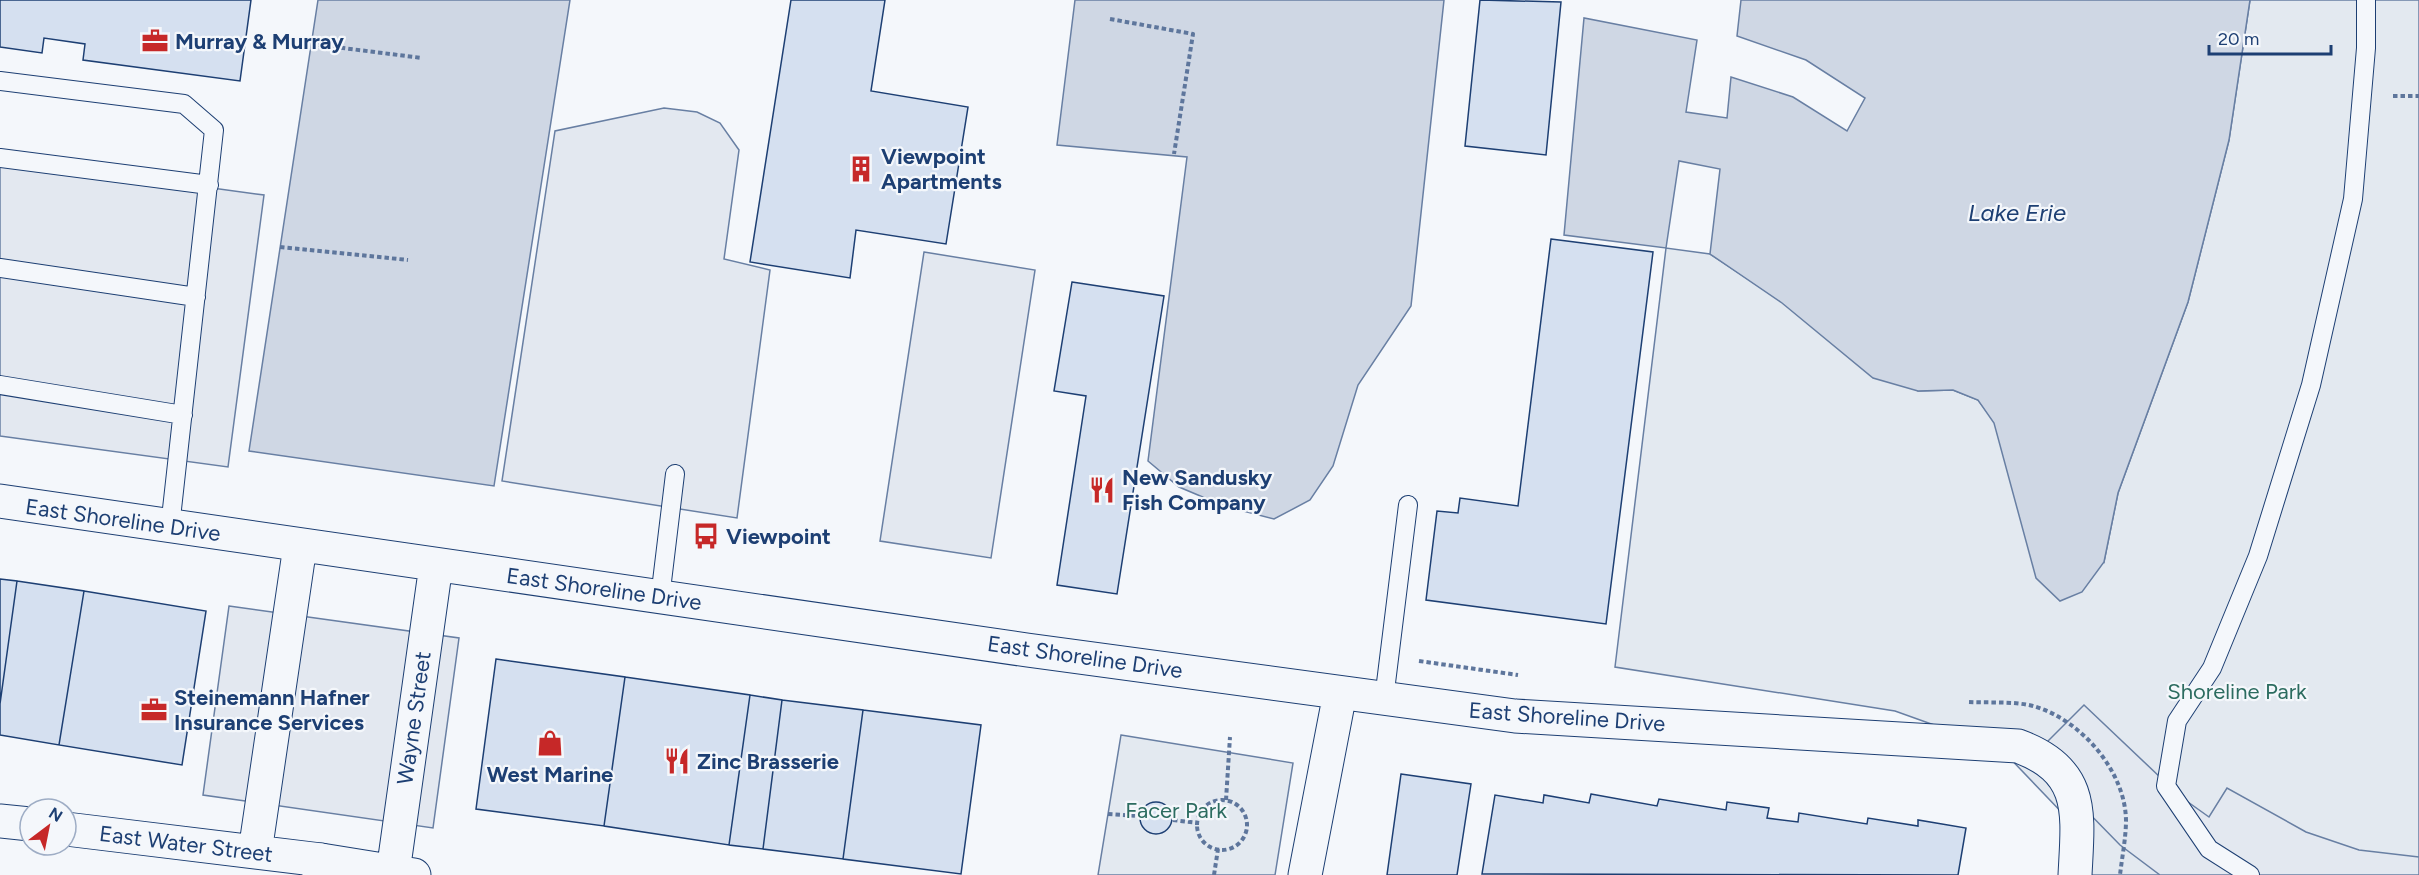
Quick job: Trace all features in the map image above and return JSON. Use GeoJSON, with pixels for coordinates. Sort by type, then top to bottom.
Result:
{"type":"FeatureCollection","features":[{"type":"Feature","properties":{"kind":"street","name":"East Shoreline Drive"},"geometry":{"type":"LineString","coordinates":[[0,501],[660,598],[1515,716],[2018,746],[2039,754],[2056,767],[2069,786],[2078,813],[2074,875]]}},
{"type":"Feature","properties":{"kind":"street"},"geometry":{"type":"LineString","coordinates":[[255,852],[300,546]]}},
{"type":"Feature","properties":{"kind":"street","name":"Wayne Street"},"geometry":{"type":"LineString","coordinates":[[403,873],[436,565]]}},
{"type":"Feature","properties":{"kind":"street"},"geometry":{"type":"LineString","coordinates":[[1305,875],[1340,693]]}},
{"type":"Feature","properties":{"kind":"street"},"geometry":{"type":"LineString","coordinates":[[0,820],[18,822]]}},
{"type":"Feature","properties":{"kind":"street","name":"East Water Street"},"geometry":{"type":"LineString","coordinates":[[78,830],[255,852],[320,868],[403,873]]}},
{"type":"Feature","properties":{"kind":"lane"},"geometry":{"type":"LineString","coordinates":[[2250,875],[2209,849],[2166,786],[2177,721],[2212,668],[2258,556],[2311,385],[2353,199],[2366,48],[2366,0]]}},
{"type":"Feature","properties":{"kind":"lane"},"geometry":{"type":"LineString","coordinates":[[0,81],[184,104],[214,130],[170,526]]}},
{"type":"Feature","properties":{"kind":"lane"},"geometry":{"type":"LineString","coordinates":[[0,158],[209,185]]}},
{"type":"Feature","properties":{"kind":"lane"},"geometry":{"type":"LineString","coordinates":[[0,267],[196,297]]}},
{"type":"Feature","properties":{"kind":"lane"},"geometry":{"type":"LineString","coordinates":[[0,386],[183,415]]}},
{"type":"Feature","properties":{"kind":"lane"},"geometry":{"type":"LineString","coordinates":[[660,598],[675,474]]}},
{"type":"Feature","properties":{"kind":"lane"},"geometry":{"type":"LineString","coordinates":[[1384,699],[1408,505]]}},
{"type":"Feature","properties":{"kind":"path"},"geometry":{"type":"LineString","coordinates":[[1110,19],[1192,34],[1174,154]]}},
{"type":"Feature","properties":{"kind":"path"},"geometry":{"type":"LineString","coordinates":[[311,44],[422,58]]}},
{"type":"Feature","properties":{"kind":"path"},"geometry":{"type":"LineString","coordinates":[[280,247],[408,260]]}},
{"type":"Feature","properties":{"kind":"path"},"geometry":{"type":"LineString","coordinates":[[1389,658],[1521,676]]}},
{"type":"Feature","properties":{"kind":"path"},"geometry":{"type":"LineString","coordinates":[[1965,702],[2032,706],[2057,716],[2086,737],[2118,784],[2126,819],[2120,875]]}},
{"type":"Feature","properties":{"kind":"path"},"geometry":{"type":"LineString","coordinates":[[1226,800],[1230,737]]}},
{"type":"Feature","properties":{"kind":"path"},"geometry":{"type":"LineString","coordinates":[[1218,800],[1226,800],[1240,808],[1245,815],[1247,830],[1238,844],[1231,848],[1218,849],[1202,839],[1198,823],[1204,808],[1218,800]]}},
{"type":"Feature","properties":{"kind":"path"},"geometry":{"type":"LineString","coordinates":[[1108,814],[1140,816]]}},
{"type":"Feature","properties":{"kind":"path"},"geometry":{"type":"LineString","coordinates":[[1173,820],[1198,823]]}},
{"type":"Feature","properties":{"kind":"path"},"geometry":{"type":"LineString","coordinates":[[1214,875],[1218,849]]}},
{"type":"Feature","properties":{"kind":"green space","name":"Shoreline Park"},"geometry":{"type":"Polygon","coordinates":[[[2250,0],[2419,0],[2419,875],[2077,875],[2070,821],[2001,749],[1895,711],[1615,667],[1666,248],[1710,254],[1918,391],[1953,390],[1978,400],[2104,562],[2118,493],[2188,302],[2229,140],[2250,0]]]}},
{"type":"Feature","properties":{"kind":"green space","name":"Facer Park"},"geometry":{"type":"Polygon","coordinates":[[[1121,735],[1293,763],[1275,875],[1098,875],[1121,735]]]}},
{"type":"Feature","properties":{"kind":"shaded area"},"geometry":{"type":"Polygon","coordinates":[[[664,108],[697,112],[720,123],[739,150],[724,259],[770,270],[737,518],[502,481],[555,131],[664,108]]]}},
{"type":"Feature","properties":{"kind":"shaded area"},"geometry":{"type":"Polygon","coordinates":[[[0,159],[264,195],[228,467],[0,436],[0,159]]]}},
{"type":"Feature","properties":{"kind":"shaded area"},"geometry":{"type":"Polygon","coordinates":[[[924,252],[1035,270],[991,558],[880,541],[924,252]]]}},
{"type":"Feature","properties":{"kind":"shaded area"},"geometry":{"type":"Polygon","coordinates":[[[229,606],[459,638],[433,828],[203,795],[229,606]]]}},
{"type":"Feature","properties":{"kind":"shaded area"},"geometry":{"type":"Polygon","coordinates":[[[2084,705],[2181,797],[2209,817],[2227,788],[2306,832],[2359,850],[2419,857],[2419,875],[2160,875],[2120,845],[2033,756],[2084,705]]]}},
{"type":"Feature","properties":{"kind":"water"},"geometry":{"type":"Polygon","coordinates":[[[318,0],[570,0],[494,486],[249,451],[318,0]]]}},
{"type":"Feature","properties":{"kind":"water"},"geometry":{"type":"Polygon","coordinates":[[[1075,0],[1444,0],[1411,306],[1358,385],[1333,466],[1310,500],[1274,519],[1224,506],[1179,487],[1148,461],[1187,157],[1057,145],[1075,0]]]}},
{"type":"Feature","properties":{"kind":"water","name":"Lake Erie"},"geometry":{"type":"Polygon","coordinates":[[[1741,0],[2250,0],[2229,140],[2188,302],[2118,493],[2104,562],[2082,592],[2060,601],[2036,578],[1994,423],[1978,400],[1953,390],[1918,391],[1873,378],[1782,303],[1710,254],[1720,169],[1679,161],[1666,248],[1564,235],[1584,18],[1697,40],[1686,112],[1727,118],[1731,77],[1793,97],[1847,131],[1865,98],[1806,60],[1737,36],[1741,0]]]}},
{"type":"Feature","properties":{"kind":"building","name":"Murray & Murray"},"geometry":{"type":"Polygon","coordinates":[[[0,0],[251,0],[240,81],[83,60],[85,44],[44,38],[42,53],[0,47],[0,0]]]}},
{"type":"Feature","properties":{"kind":"building","name":"Viewpoint Apartments"},"geometry":{"type":"Polygon","coordinates":[[[791,0],[885,0],[871,91],[968,107],[946,244],[856,230],[850,278],[750,262],[791,0]]]}},
{"type":"Feature","properties":{"kind":"building"},"geometry":{"type":"Polygon","coordinates":[[[1480,0],[1561,2],[1546,155],[1465,146],[1480,0]]]}},
{"type":"Feature","properties":{"kind":"building"},"geometry":{"type":"Polygon","coordinates":[[[1551,239],[1653,252],[1606,624],[1426,600],[1437,511],[1458,513],[1460,498],[1518,506],[1551,239]]]}},
{"type":"Feature","properties":{"kind":"building","name":"New Sandusky Fish Company"},"geometry":{"type":"Polygon","coordinates":[[[1072,282],[1164,296],[1117,594],[1057,585],[1086,396],[1054,391],[1072,282]]]}},
{"type":"Feature","properties":{"kind":"building"},"geometry":{"type":"Polygon","coordinates":[[[0,579],[17,581],[0,704],[0,579]]]}},
{"type":"Feature","properties":{"kind":"building"},"geometry":{"type":"Polygon","coordinates":[[[17,581],[84,591],[59,745],[0,735],[0,704],[17,581]]]}},
{"type":"Feature","properties":{"kind":"building"},"geometry":{"type":"Polygon","coordinates":[[[84,591],[206,611],[182,765],[59,745],[84,591]]]}},
{"type":"Feature","properties":{"kind":"building","name":"West Marine"},"geometry":{"type":"Polygon","coordinates":[[[496,659],[625,677],[604,826],[476,809],[496,659]]]}},
{"type":"Feature","properties":{"kind":"building","name":"Zinc Brasserie"},"geometry":{"type":"Polygon","coordinates":[[[625,677],[750,695],[729,845],[604,826],[625,677]]]}},
{"type":"Feature","properties":{"kind":"building"},"geometry":{"type":"Polygon","coordinates":[[[750,695],[782,700],[763,849],[729,845],[750,695]]]}},
{"type":"Feature","properties":{"kind":"building"},"geometry":{"type":"Polygon","coordinates":[[[782,700],[863,710],[843,859],[763,849],[782,700]]]}},
{"type":"Feature","properties":{"kind":"building"},"geometry":{"type":"Polygon","coordinates":[[[863,710],[981,725],[961,874],[843,859],[863,710]]]}},
{"type":"Feature","properties":{"kind":"building"},"geometry":{"type":"Polygon","coordinates":[[[1401,774],[1471,784],[1457,875],[1387,875],[1401,774]]]}},
{"type":"Feature","properties":{"kind":"building"},"geometry":{"type":"Polygon","coordinates":[[[1591,794],[1657,806],[1659,799],[1726,810],[1727,802],[1769,808],[1767,818],[1798,822],[1799,813],[1867,824],[1868,818],[1918,826],[1918,820],[1966,828],[1958,875],[1482,874],[1495,795],[1543,803],[1544,795],[1589,803],[1591,794]]]}},
{"type":"Feature","properties":{"kind":"building"},"geometry":{"type":"Polygon","coordinates":[[[1156,802],[1168,806],[1172,818],[1168,830],[1156,834],[1144,830],[1140,818],[1144,806],[1156,802]]]}},
{"type":"Feature","properties":{"kind":"place","name":"Murray & Murray"},"geometry":{"type":"Point","coordinates":[155,41]}},
{"type":"Feature","properties":{"kind":"place","name":"Viewpoint Apartments"},"geometry":{"type":"Point","coordinates":[861,169]}},
{"type":"Feature","properties":{"kind":"place","name":"New Sandusky Fish Company"},"geometry":{"type":"Point","coordinates":[1102,490]}},
{"type":"Feature","properties":{"kind":"place","name":"Viewpoint"},"geometry":{"type":"Point","coordinates":[706,536]}},
{"type":"Feature","properties":{"kind":"place","name":"Steinemann Hafner Insurance Services"},"geometry":{"type":"Point","coordinates":[154,710]}},
{"type":"Feature","properties":{"kind":"place","name":"West Marine"},"geometry":{"type":"Point","coordinates":[550,743]}},
{"type":"Feature","properties":{"kind":"place","name":"Zinc Brasserie"},"geometry":{"type":"Point","coordinates":[677,761]}}]}
